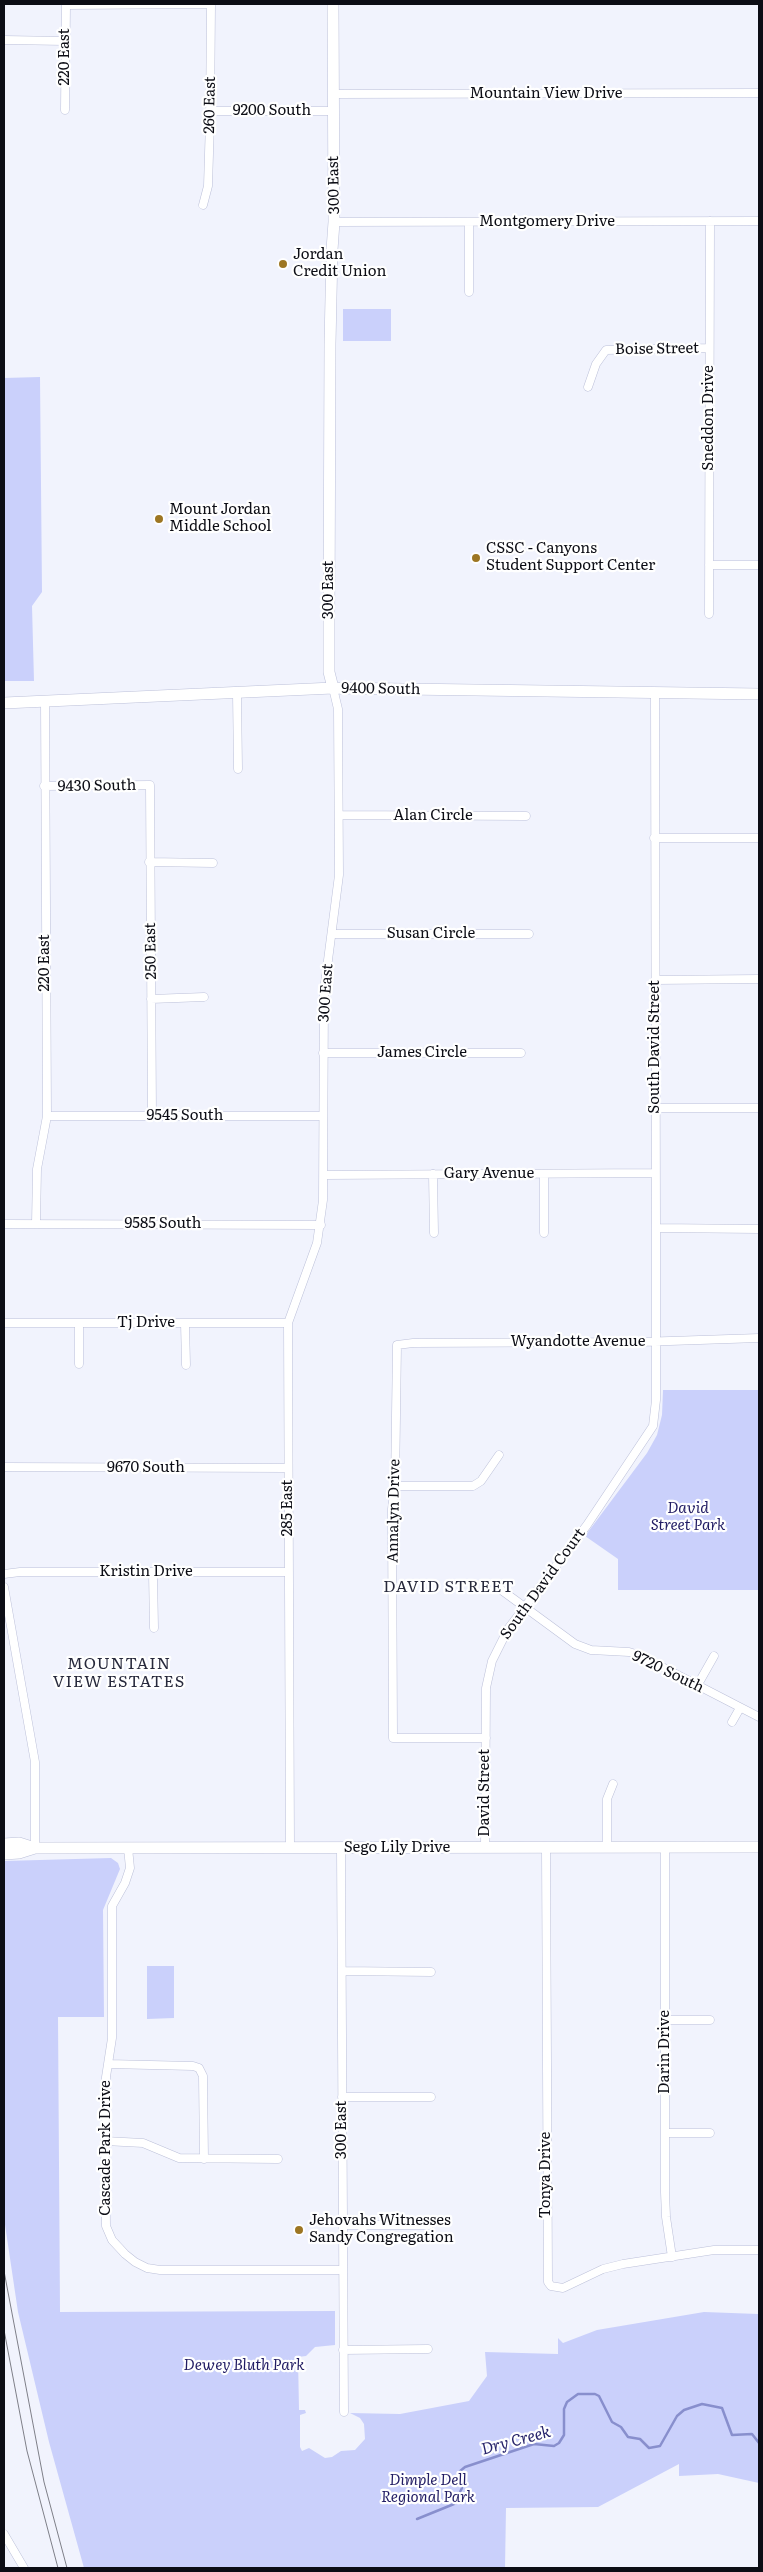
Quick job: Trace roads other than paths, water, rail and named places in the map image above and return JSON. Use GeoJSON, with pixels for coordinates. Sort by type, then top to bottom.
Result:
{"type":"FeatureCollection","features":[{"type":"Feature","properties":{"kind":"street"},"geometry":{"type":"LineString","coordinates":[[66,5],[211,4]]}},
{"type":"Feature","properties":{"kind":"street","name":"260 East"},"geometry":{"type":"LineString","coordinates":[[203,206],[208,186],[211,110],[211,4]]}},
{"type":"Feature","properties":{"kind":"street","name":"300 East"},"geometry":{"type":"LineString","coordinates":[[324,1174],[324,991],[339,875],[340,815],[338,709],[330,672],[329,623],[330,344],[334,222],[333,4]]}},
{"type":"Feature","properties":{"kind":"street","name":"220 East"},"geometry":{"type":"LineString","coordinates":[[65,110],[64,41],[66,5]]}},
{"type":"Feature","properties":{"kind":"street"},"geometry":{"type":"LineString","coordinates":[[4,40],[64,41]]}},
{"type":"Feature","properties":{"kind":"street","name":"Mountain View Drive"},"geometry":{"type":"LineString","coordinates":[[332,94],[759,93]]}},
{"type":"Feature","properties":{"kind":"street","name":"9200 South"},"geometry":{"type":"LineString","coordinates":[[211,110],[333,110]]}},
{"type":"Feature","properties":{"kind":"street","name":"Sneddon Drive"},"geometry":{"type":"LineString","coordinates":[[709,614],[710,221]]}},
{"type":"Feature","properties":{"kind":"street","name":"Montgomery Drive"},"geometry":{"type":"LineString","coordinates":[[334,222],[759,221]]}},
{"type":"Feature","properties":{"kind":"street"},"geometry":{"type":"LineString","coordinates":[[469,222],[469,292]]}},
{"type":"Feature","properties":{"kind":"street","name":"Boise Street"},"geometry":{"type":"LineString","coordinates":[[588,387],[596,364],[606,350],[709,348]]}},
{"type":"Feature","properties":{"kind":"street"},"geometry":{"type":"LineString","coordinates":[[709,565],[759,565]]}},
{"type":"Feature","properties":{"kind":"street","name":"9400 South"},"geometry":{"type":"LineString","coordinates":[[4,703],[333,688],[759,694]]}},
{"type":"Feature","properties":{"kind":"street"},"geometry":{"type":"LineString","coordinates":[[237,693],[238,769]]}},
{"type":"Feature","properties":{"kind":"street","name":"South David Street"},"geometry":{"type":"LineString","coordinates":[[654,694],[656,1400]]}},
{"type":"Feature","properties":{"kind":"street","name":"220 East"},"geometry":{"type":"LineString","coordinates":[[36,1224],[37,1169],[47,1116],[45,702]]}},
{"type":"Feature","properties":{"kind":"street","name":"9430 South"},"geometry":{"type":"LineString","coordinates":[[44,786],[150,785]]}},
{"type":"Feature","properties":{"kind":"street","name":"250 East"},"geometry":{"type":"LineString","coordinates":[[150,785],[152,1116]]}},
{"type":"Feature","properties":{"kind":"street","name":"Alan Circle"},"geometry":{"type":"LineString","coordinates":[[340,815],[526,816]]}},
{"type":"Feature","properties":{"kind":"street"},"geometry":{"type":"LineString","coordinates":[[654,838],[759,838]]}},
{"type":"Feature","properties":{"kind":"street"},"geometry":{"type":"LineString","coordinates":[[149,862],[213,863]]}},
{"type":"Feature","properties":{"kind":"street","name":"Susan Circle"},"geometry":{"type":"LineString","coordinates":[[332,934],[529,934]]}},
{"type":"Feature","properties":{"kind":"street"},"geometry":{"type":"LineString","coordinates":[[655,980],[759,979]]}},
{"type":"Feature","properties":{"kind":"street"},"geometry":{"type":"LineString","coordinates":[[151,999],[204,997]]}},
{"type":"Feature","properties":{"kind":"street","name":"James Circle"},"geometry":{"type":"LineString","coordinates":[[323,1053],[521,1053]]}},
{"type":"Feature","properties":{"kind":"street"},"geometry":{"type":"LineString","coordinates":[[654,1108],[759,1108]]}},
{"type":"Feature","properties":{"kind":"street","name":"9545 South"},"geometry":{"type":"LineString","coordinates":[[47,1116],[323,1116]]}},
{"type":"Feature","properties":{"kind":"street","name":"Gary Avenue"},"geometry":{"type":"LineString","coordinates":[[324,1174],[655,1173]]}},
{"type":"Feature","properties":{"kind":"street","name":"285 East"},"geometry":{"type":"LineString","coordinates":[[290,1848],[288,1323],[318,1243],[324,1174]]}},
{"type":"Feature","properties":{"kind":"street"},"geometry":{"type":"LineString","coordinates":[[433,1174],[434,1234]]}},
{"type":"Feature","properties":{"kind":"street"},"geometry":{"type":"LineString","coordinates":[[544,1174],[544,1233]]}},
{"type":"Feature","properties":{"kind":"street","name":"9585 South"},"geometry":{"type":"LineString","coordinates":[[4,1224],[321,1225]]}},
{"type":"Feature","properties":{"kind":"street"},"geometry":{"type":"LineString","coordinates":[[656,1228],[759,1229]]}},
{"type":"Feature","properties":{"kind":"street","name":"Tj Drive"},"geometry":{"type":"LineString","coordinates":[[4,1323],[288,1323]]}},
{"type":"Feature","properties":{"kind":"street"},"geometry":{"type":"LineString","coordinates":[[79,1323],[79,1364]]}},
{"type":"Feature","properties":{"kind":"street"},"geometry":{"type":"LineString","coordinates":[[185,1323],[186,1365]]}},
{"type":"Feature","properties":{"kind":"street","name":"Wyandotte Avenue"},"geometry":{"type":"LineString","coordinates":[[397,1345],[413,1343],[759,1338]]}},
{"type":"Feature","properties":{"kind":"street","name":"Annalyn Drive"},"geometry":{"type":"LineString","coordinates":[[397,1345],[395,1486],[392,1509],[393,1738],[486,1738]]}},
{"type":"Feature","properties":{"kind":"street","name":"South David Court"},"geometry":{"type":"LineString","coordinates":[[486,1738],[486,1688],[492,1661],[508,1629],[642,1446],[653,1426],[656,1400]]}},
{"type":"Feature","properties":{"kind":"street"},"geometry":{"type":"LineString","coordinates":[[395,1486],[472,1486],[481,1481],[499,1455]]}},
{"type":"Feature","properties":{"kind":"street","name":"9670 South"},"geometry":{"type":"LineString","coordinates":[[4,1467],[288,1468]]}},
{"type":"Feature","properties":{"kind":"street","name":"Kristin Drive"},"geometry":{"type":"LineString","coordinates":[[4,1574],[20,1572],[288,1572]]}},
{"type":"Feature","properties":{"kind":"street"},"geometry":{"type":"LineString","coordinates":[[153,1573],[154,1628]]}},
{"type":"Feature","properties":{"kind":"street"},"geometry":{"type":"LineString","coordinates":[[4,1587],[35,1762],[35,1848]]}},
{"type":"Feature","properties":{"kind":"street","name":"9720 South"},"geometry":{"type":"LineString","coordinates":[[500,1590],[575,1644],[591,1650],[629,1652],[639,1655],[759,1717]]}},
{"type":"Feature","properties":{"kind":"street"},"geometry":{"type":"LineString","coordinates":[[697,1686],[714,1656]]}},
{"type":"Feature","properties":{"kind":"street"},"geometry":{"type":"LineString","coordinates":[[732,1722],[740,1708]]}},
{"type":"Feature","properties":{"kind":"street","name":"David Street"},"geometry":{"type":"LineString","coordinates":[[485,1848],[486,1738]]}},
{"type":"Feature","properties":{"kind":"street"},"geometry":{"type":"LineString","coordinates":[[607,1848],[608,1798],[613,1784]]}},
{"type":"Feature","properties":{"kind":"street","name":"Sego Lily Drive"},"geometry":{"type":"LineString","coordinates":[[4,1844],[19,1843],[35,1848],[759,1848]]}},
{"type":"Feature","properties":{"kind":"street","name":"Sego Lily Drive"},"geometry":{"type":"LineString","coordinates":[[4,1854],[19,1853],[35,1848]]}},
{"type":"Feature","properties":{"kind":"street","name":"Cascade Park Drive"},"geometry":{"type":"LineString","coordinates":[[128,1848],[130,1868],[125,1883],[112,1906],[112,2038],[108,2064],[105,2141],[106,2226],[112,2240],[124,2254],[136,2262],[147,2268],[160,2270],[343,2270]]}},
{"type":"Feature","properties":{"kind":"street","name":"300 East"},"geometry":{"type":"LineString","coordinates":[[341,1848],[344,2412]]}},
{"type":"Feature","properties":{"kind":"street","name":"Tonya Drive"},"geometry":{"type":"LineString","coordinates":[[546,1848],[548,2282],[551,2286],[562,2288],[603,2269],[727,2249],[759,2250]]}},
{"type":"Feature","properties":{"kind":"street","name":"Darin Drive"},"geometry":{"type":"LineString","coordinates":[[665,1848],[666,2217],[672,2257]]}},
{"type":"Feature","properties":{"kind":"street"},"geometry":{"type":"LineString","coordinates":[[342,1971],[431,1972]]}},
{"type":"Feature","properties":{"kind":"street"},"geometry":{"type":"LineString","coordinates":[[665,2020],[710,2020]]}},
{"type":"Feature","properties":{"kind":"street"},"geometry":{"type":"LineString","coordinates":[[108,2064],[193,2066],[199,2068],[202,2076],[204,2159]]}},
{"type":"Feature","properties":{"kind":"street"},"geometry":{"type":"LineString","coordinates":[[342,2097],[431,2097]]}},
{"type":"Feature","properties":{"kind":"street"},"geometry":{"type":"LineString","coordinates":[[665,2133],[710,2133]]}},
{"type":"Feature","properties":{"kind":"street"},"geometry":{"type":"LineString","coordinates":[[105,2141],[136,2142],[172,2156],[204,2159],[278,2159]]}},
{"type":"Feature","properties":{"kind":"street"},"geometry":{"type":"LineString","coordinates":[[343,2225],[429,2225]]}},
{"type":"Feature","properties":{"kind":"street"},"geometry":{"type":"LineString","coordinates":[[344,2350],[428,2349]]}},
{"type":"Feature","properties":{"kind":"street"},"geometry":{"type":"LineString","coordinates":[[4,2534],[24,2568]]}},
{"type":"Feature","properties":{"kind":"waterway","name":"Dry Creek"},"geometry":{"type":"LineString","coordinates":[[417,2519],[454,2504],[462,2488],[459,2472],[465,2467],[534,2444],[554,2446],[559,2443],[564,2435],[564,2409],[567,2402],[578,2394],[595,2394],[599,2396],[612,2422],[621,2427],[628,2437],[640,2439],[649,2448],[660,2446],[677,2416],[684,2410],[702,2404],[722,2408],[732,2435],[752,2434],[759,2443]]}},
{"type":"Feature","properties":{"kind":"tram line"},"geometry":{"type":"LineString","coordinates":[[4,2271],[44,2482],[67,2568]]}},
{"type":"Feature","properties":{"kind":"tram line"},"geometry":{"type":"LineString","coordinates":[[4,2330],[27,2451],[58,2568]]}},
{"type":"Feature","properties":{"kind":"place","name":"Jordan Credit Union"},"geometry":{"type":"Point","coordinates":[283,264]}},
{"type":"Feature","properties":{"kind":"place","name":"Mount Jordan Middle School"},"geometry":{"type":"Point","coordinates":[159,519]}},
{"type":"Feature","properties":{"kind":"place","name":"CSSC - Canyons Student Support Center"},"geometry":{"type":"Point","coordinates":[476,558]}},
{"type":"Feature","properties":{"kind":"place","name":"Jehovahs Witnesses Sandy Congregation"},"geometry":{"type":"Point","coordinates":[299,2230]}},
{"type":"Feature","properties":{"kind":"district","name":"DAVID STREET"},"geometry":{"type":"Point","coordinates":[449,1587]}},
{"type":"Feature","properties":{"kind":"district","name":"MOUNTAIN VIEW ESTATES"},"geometry":{"type":"Point","coordinates":[119,1673]}},
{"type":"Feature","properties":{"kind":"park label","name":"David Street Park"},"geometry":{"type":"Point","coordinates":[688,1518]}},
{"type":"Feature","properties":{"kind":"park label","name":"Dewey Bluth Park"},"geometry":{"type":"Point","coordinates":[244,2366]}},
{"type":"Feature","properties":{"kind":"park label","name":"Dimple Dell Regional Park"},"geometry":{"type":"Point","coordinates":[428,2490]}}]}
